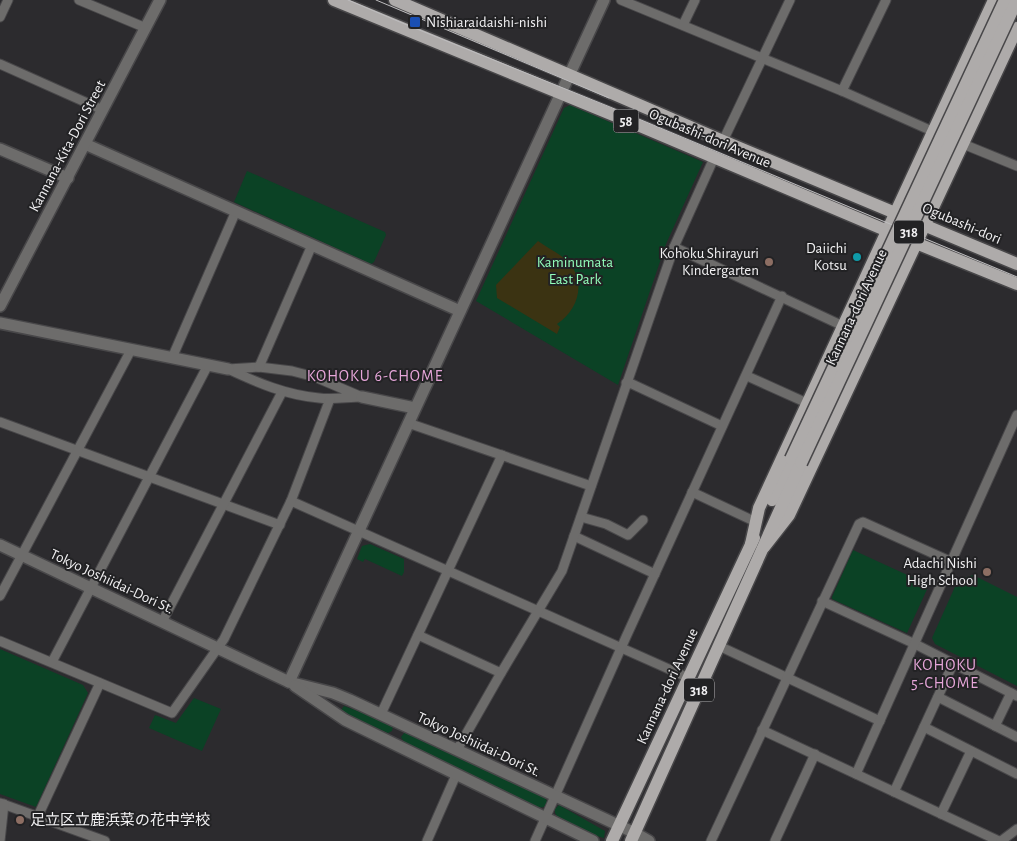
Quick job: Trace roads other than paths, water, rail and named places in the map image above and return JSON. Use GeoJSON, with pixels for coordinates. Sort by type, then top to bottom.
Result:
{"type":"FeatureCollection","features":[{"type":"Feature","properties":{"kind":"main road","name":"Ogubashi-dori Avenue"},"geometry":{"type":"LineString","coordinates":[[334,0],[1017,284]]}},
{"type":"Feature","properties":{"kind":"main road","name":"Ogubashi-dori Avenue"},"geometry":{"type":"LineString","coordinates":[[394,0],[723,141],[895,212]]}},
{"type":"Feature","properties":{"kind":"main road","name":"Kannana-dori Avenue"},"geometry":{"type":"LineString","coordinates":[[633,837],[719,646],[757,546],[756,522],[759,508],[994,0]]}},
{"type":"Feature","properties":{"kind":"main road","name":"Kannana-dori Avenue"},"geometry":{"type":"LineString","coordinates":[[612,841],[689,678],[757,546],[1005,0]]}},
{"type":"Feature","properties":{"kind":"main road","name":"Kannana-dori Avenue"},"geometry":{"type":"LineString","coordinates":[[796,461],[1017,0]]}},
{"type":"Feature","properties":{"kind":"main road","name":"Kannana-dori Avenue"},"geometry":{"type":"LineString","coordinates":[[757,546],[789,515],[1017,28]]}},
{"type":"Feature","properties":{"kind":"main road","name":"Ogubashi-dori"},"geometry":{"type":"LineString","coordinates":[[895,212],[1017,264]]}},
{"type":"Feature","properties":{"kind":"street"},"geometry":{"type":"LineString","coordinates":[[0,17],[8,0]]}},
{"type":"Feature","properties":{"kind":"street"},"geometry":{"type":"LineString","coordinates":[[79,0],[146,28]]}},
{"type":"Feature","properties":{"kind":"street","name":"Kannana-Kita-Dori Street"},"geometry":{"type":"LineString","coordinates":[[0,306],[160,0]]}},
{"type":"Feature","properties":{"kind":"street"},"geometry":{"type":"LineString","coordinates":[[290,683],[358,531],[604,0]]}},
{"type":"Feature","properties":{"kind":"street"},"geometry":{"type":"LineString","coordinates":[[621,0],[842,91],[932,131]]}},
{"type":"Feature","properties":{"kind":"street"},"geometry":{"type":"LineString","coordinates":[[683,25],[695,0]]}},
{"type":"Feature","properties":{"kind":"street"},"geometry":{"type":"LineString","coordinates":[[723,141],[790,0]]}},
{"type":"Feature","properties":{"kind":"street"},"geometry":{"type":"LineString","coordinates":[[842,91],[886,0]]}},
{"type":"Feature","properties":{"kind":"street"},"geometry":{"type":"LineString","coordinates":[[0,64],[103,110]]}},
{"type":"Feature","properties":{"kind":"street"},"geometry":{"type":"LineString","coordinates":[[85,144],[460,311]]}},
{"type":"Feature","properties":{"kind":"street"},"geometry":{"type":"LineString","coordinates":[[963,144],[1017,166]]}},
{"type":"Feature","properties":{"kind":"street"},"geometry":{"type":"LineString","coordinates":[[0,149],[68,178]]}},
{"type":"Feature","properties":{"kind":"street"},"geometry":{"type":"LineString","coordinates":[[457,750],[562,572],[674,247],[714,158]]}},
{"type":"Feature","properties":{"kind":"street"},"geometry":{"type":"LineString","coordinates":[[172,358],[236,211]]}},
{"type":"Feature","properties":{"kind":"street"},"geometry":{"type":"LineString","coordinates":[[259,367],[312,245]]}},
{"type":"Feature","properties":{"kind":"street"},"geometry":{"type":"LineString","coordinates":[[674,247],[843,326]]}},
{"type":"Feature","properties":{"kind":"street"},"geometry":{"type":"LineString","coordinates":[[535,841],[782,296]]}},
{"type":"Feature","properties":{"kind":"street"},"geometry":{"type":"LineString","coordinates":[[0,323],[208,366],[228,369],[259,367],[292,371],[315,377],[362,397],[415,408]]}},
{"type":"Feature","properties":{"kind":"street"},"geometry":{"type":"LineString","coordinates":[[0,596],[131,350]]}},
{"type":"Feature","properties":{"kind":"street"},"geometry":{"type":"LineString","coordinates":[[52,662],[208,366]]}},
{"type":"Feature","properties":{"kind":"street"},"geometry":{"type":"LineString","coordinates":[[228,369],[259,384],[282,392],[312,398],[362,397]]}},
{"type":"Feature","properties":{"kind":"street"},"geometry":{"type":"LineString","coordinates":[[747,376],[807,403]]}},
{"type":"Feature","properties":{"kind":"street"},"geometry":{"type":"LineString","coordinates":[[626,383],[632,384],[722,426]]}},
{"type":"Feature","properties":{"kind":"street"},"geometry":{"type":"LineString","coordinates":[[162,622],[282,392]]}},
{"type":"Feature","properties":{"kind":"street"},"geometry":{"type":"LineString","coordinates":[[0,641],[172,713],[218,649],[291,501],[330,398]]}},
{"type":"Feature","properties":{"kind":"street"},"geometry":{"type":"LineString","coordinates":[[856,774],[1017,415]]}},
{"type":"Feature","properties":{"kind":"street"},"geometry":{"type":"LineString","coordinates":[[0,422],[280,525]]}},
{"type":"Feature","properties":{"kind":"street"},"geometry":{"type":"LineString","coordinates":[[408,423],[591,486]]}},
{"type":"Feature","properties":{"kind":"street"},"geometry":{"type":"LineString","coordinates":[[381,714],[502,455]]}},
{"type":"Feature","properties":{"kind":"street"},"geometry":{"type":"LineString","coordinates":[[692,492],[756,522]]}},
{"type":"Feature","properties":{"kind":"street"},"geometry":{"type":"LineString","coordinates":[[291,501],[622,646],[689,678]]}},
{"type":"Feature","properties":{"kind":"street"},"geometry":{"type":"LineString","coordinates":[[581,517],[606,524],[628,535],[643,520]]}},
{"type":"Feature","properties":{"kind":"street"},"geometry":{"type":"LineString","coordinates":[[711,841],[859,524],[863,522],[952,562]]}},
{"type":"Feature","properties":{"kind":"street"},"geometry":{"type":"LineString","coordinates":[[574,536],[655,574]]}},
{"type":"Feature","properties":{"kind":"street","name":"Tokyo Joshiidai-Dori St."},"geometry":{"type":"LineString","coordinates":[[0,545],[290,683],[345,720],[593,841]]}},
{"type":"Feature","properties":{"kind":"street"},"geometry":{"type":"LineString","coordinates":[[822,601],[915,644],[1014,694],[995,726]]}},
{"type":"Feature","properties":{"kind":"street"},"geometry":{"type":"LineString","coordinates":[[418,634],[501,673]]}},
{"type":"Feature","properties":{"kind":"street"},"geometry":{"type":"LineString","coordinates":[[719,646],[880,721]]}},
{"type":"Feature","properties":{"kind":"street"},"geometry":{"type":"LineString","coordinates":[[894,792],[953,664]]}},
{"type":"Feature","properties":{"kind":"street"},"geometry":{"type":"LineString","coordinates":[[38,816],[100,683]]}},
{"type":"Feature","properties":{"kind":"street","name":"Tokyo Joshiidai-Dori St."},"geometry":{"type":"LineString","coordinates":[[290,683],[333,693],[381,714],[619,826],[633,837],[649,841]]}},
{"type":"Feature","properties":{"kind":"street"},"geometry":{"type":"LineString","coordinates":[[938,697],[1017,737]]}},
{"type":"Feature","properties":{"kind":"street"},"geometry":{"type":"LineString","coordinates":[[393,744],[402,724]]}},
{"type":"Feature","properties":{"kind":"street"},"geometry":{"type":"LineString","coordinates":[[924,727],[1017,774]]}},
{"type":"Feature","properties":{"kind":"street"},"geometry":{"type":"LineString","coordinates":[[762,730],[1000,841],[1017,829]]}},
{"type":"Feature","properties":{"kind":"street"},"geometry":{"type":"LineString","coordinates":[[941,814],[971,751]]}},
{"type":"Feature","properties":{"kind":"street"},"geometry":{"type":"LineString","coordinates":[[775,841],[814,754]]}},
{"type":"Feature","properties":{"kind":"street"},"geometry":{"type":"LineString","coordinates":[[427,841],[456,775]]}},
{"type":"Feature","properties":{"kind":"street"},"geometry":{"type":"LineString","coordinates":[[0,841],[2,803],[105,841]]}},
{"type":"Feature","properties":{"kind":"tram line"},"geometry":{"type":"LineString","coordinates":[[348,0],[1017,277]]}},
{"type":"Feature","properties":{"kind":"tram line"},"geometry":{"type":"LineString","coordinates":[[376,0],[609,98]]}},
{"type":"Feature","properties":{"kind":"place","name":"Nishiaraidaishi-nishi"},"geometry":{"type":"Point","coordinates":[415,22]}},
{"type":"Feature","properties":{"kind":"place","name":"Daiichi Kotsu"},"geometry":{"type":"Point","coordinates":[857,257]}},
{"type":"Feature","properties":{"kind":"place","name":"Kohoku Shirayuri Kindergarten"},"geometry":{"type":"Point","coordinates":[769,262]}},
{"type":"Feature","properties":{"kind":"place","name":"Adachi Nishi High School"},"geometry":{"type":"Point","coordinates":[987,572]}},
{"type":"Feature","properties":{"kind":"place","name":"足立区立鹿浜菜の花中学校"},"geometry":{"type":"Point","coordinates":[20,820]}},
{"type":"Feature","properties":{"kind":"district","name":"KOHOKU 6-CHOME"},"geometry":{"type":"Point","coordinates":[375,375]}},
{"type":"Feature","properties":{"kind":"district","name":"KOHOKU 5-CHOME"},"geometry":{"type":"Point","coordinates":[945,673]}},
{"type":"Feature","properties":{"kind":"park label","name":"Kaminumata East Park"},"geometry":{"type":"Point","coordinates":[575,270]}}]}
